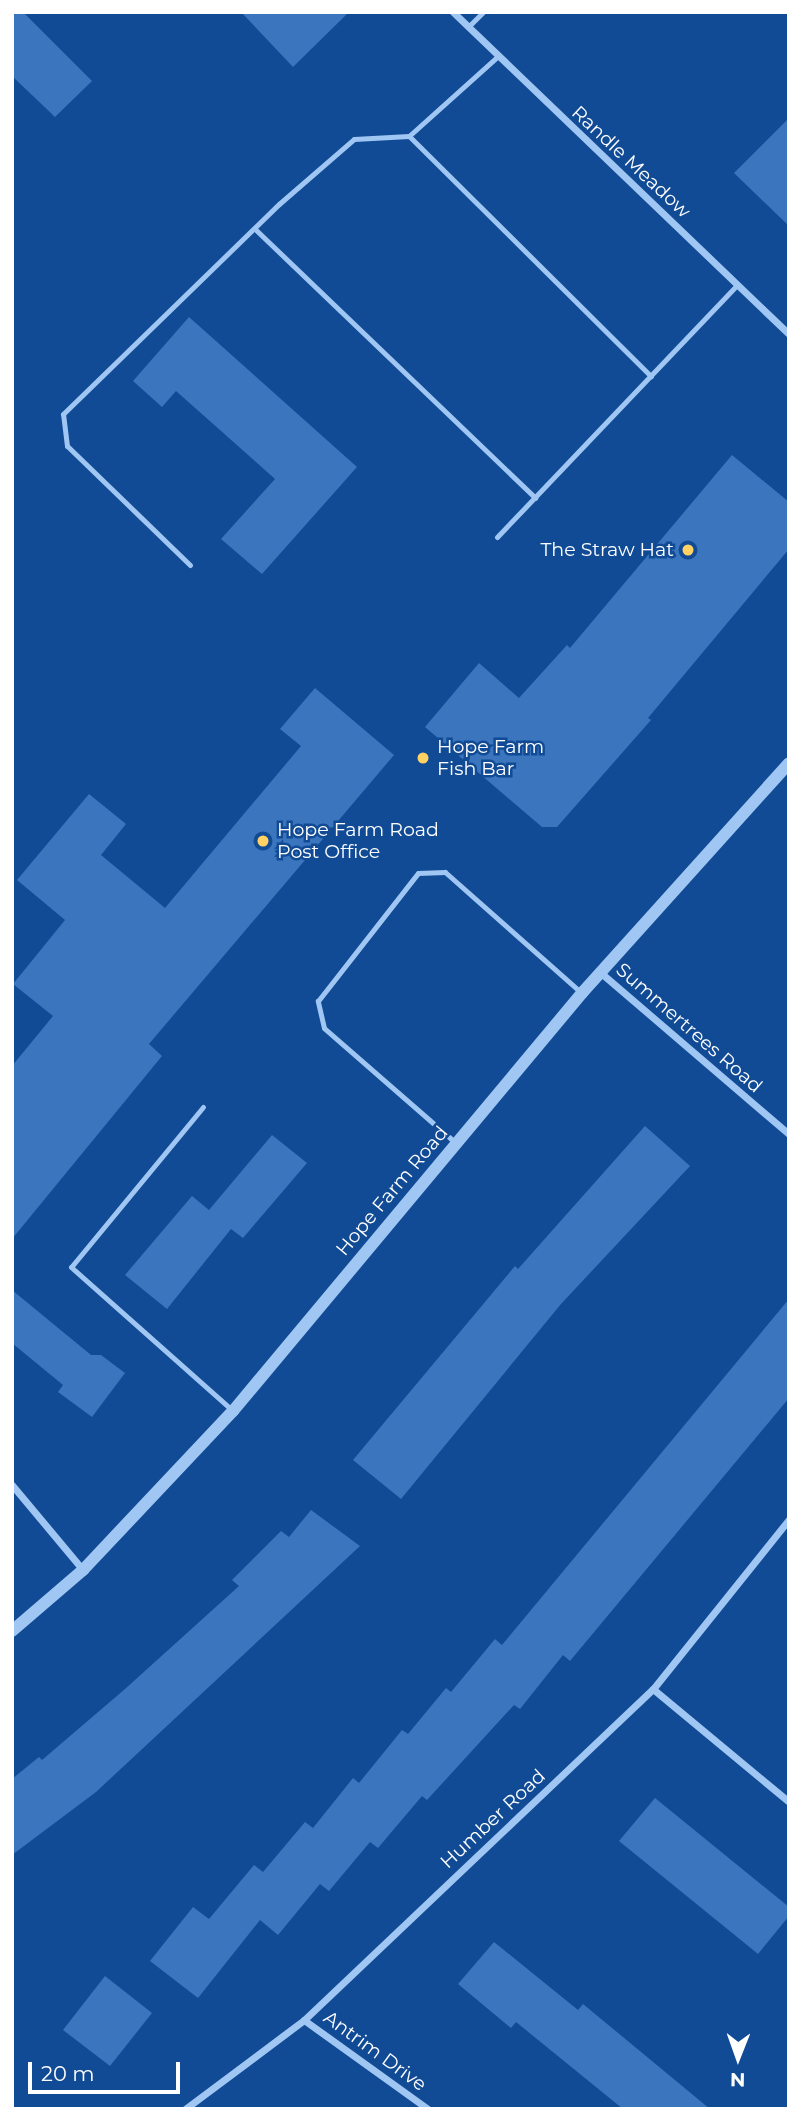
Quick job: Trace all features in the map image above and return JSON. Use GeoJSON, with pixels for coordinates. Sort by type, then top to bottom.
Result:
{"type":"FeatureCollection","features":[{"type":"Feature","properties":{"kind":"street","name":"Randle Meadow"},"geometry":{"type":"LineString","coordinates":[[453,12],[789,334]]}},
{"type":"Feature","properties":{"kind":"street","name":"Hope Farm Road"},"geometry":{"type":"LineString","coordinates":[[12,1631],[83,1570],[233,1411],[582,993],[789,762]]}},
{"type":"Feature","properties":{"kind":"street","name":"Summertrees Road"},"geometry":{"type":"LineString","coordinates":[[601,973],[789,1134]]}},
{"type":"Feature","properties":{"kind":"street"},"geometry":{"type":"LineString","coordinates":[[12,1485],[83,1570]]}},
{"type":"Feature","properties":{"kind":"street","name":"Humber Road"},"geometry":{"type":"LineString","coordinates":[[185,2109],[304,2020],[653,1689],[789,1519]]}},
{"type":"Feature","properties":{"kind":"street"},"geometry":{"type":"LineString","coordinates":[[653,1689],[789,1802]]}},
{"type":"Feature","properties":{"kind":"street","name":"Antrim Drive"},"geometry":{"type":"LineString","coordinates":[[304,2020],[428,2109]]}},
{"type":"Feature","properties":{"kind":"lane"},"geometry":{"type":"LineString","coordinates":[[468,27],[483,12]]}},
{"type":"Feature","properties":{"kind":"lane"},"geometry":{"type":"LineString","coordinates":[[190,565],[67,446],[63,414],[354,139],[409,136],[497,57]]}},
{"type":"Feature","properties":{"kind":"lane"},"geometry":{"type":"LineString","coordinates":[[409,136],[650,376]]}},
{"type":"Feature","properties":{"kind":"lane"},"geometry":{"type":"LineString","coordinates":[[256,230],[535,498]]}},
{"type":"Feature","properties":{"kind":"lane"},"geometry":{"type":"LineString","coordinates":[[497,537],[737,285]]}},
{"type":"Feature","properties":{"kind":"lane"},"geometry":{"type":"LineString","coordinates":[[457,1144],[324,1028],[318,1001],[418,873],[445,872],[582,993]]}},
{"type":"Feature","properties":{"kind":"lane"},"geometry":{"type":"LineString","coordinates":[[204,1107],[71,1267],[233,1411]]}},
{"type":"Feature","properties":{"kind":"building"},"geometry":{"type":"Polygon","coordinates":[[[12,12],[23,12],[92,81],[55,117],[12,76],[12,12]]]}},
{"type":"Feature","properties":{"kind":"building"},"geometry":{"type":"Polygon","coordinates":[[[241,12],[349,12],[293,67],[241,12]]]}},
{"type":"Feature","properties":{"kind":"building"},"geometry":{"type":"Polygon","coordinates":[[[789,118],[789,226],[734,173],[789,118]]]}},
{"type":"Feature","properties":{"kind":"building"},"geometry":{"type":"Polygon","coordinates":[[[189,317],[357,467],[262,574],[221,539],[275,479],[176,391],[162,407],[133,381],[189,317]]]}},
{"type":"Feature","properties":{"kind":"building"},"geometry":{"type":"Polygon","coordinates":[[[732,455],[789,502],[789,549],[648,718],[651,720],[557,827],[542,827],[425,727],[479,663],[519,698],[567,645],[570,648],[732,455]]]}},
{"type":"Feature","properties":{"kind":"building"},"geometry":{"type":"Polygon","coordinates":[[[315,688],[394,755],[149,1044],[162,1056],[12,1239],[12,1066],[53,1016],[13,984],[65,920],[17,880],[89,794],[126,824],[101,855],[165,908],[301,746],[280,729],[315,688]]]}},
{"type":"Feature","properties":{"kind":"building"},"geometry":{"type":"Polygon","coordinates":[[[645,1126],[690,1166],[561,1304],[401,1499],[353,1460],[515,1266],[518,1269],[645,1126]]]}},
{"type":"Feature","properties":{"kind":"building"},"geometry":{"type":"Polygon","coordinates":[[[272,1135],[307,1163],[243,1238],[231,1229],[167,1309],[125,1275],[192,1196],[209,1210],[272,1135]]]}},
{"type":"Feature","properties":{"kind":"building"},"geometry":{"type":"Polygon","coordinates":[[[12,1290],[91,1355],[101,1355],[125,1373],[92,1417],[58,1392],[63,1385],[12,1343],[12,1290]]]}},
{"type":"Feature","properties":{"kind":"building"},"geometry":{"type":"Polygon","coordinates":[[[789,1299],[789,1398],[570,1661],[563,1655],[520,1709],[514,1705],[427,1800],[422,1796],[378,1848],[370,1842],[329,1891],[320,1884],[278,1935],[260,1920],[198,1998],[150,1961],[193,1907],[209,1919],[254,1865],[263,1872],[305,1822],[313,1828],[353,1778],[359,1783],[402,1730],[408,1734],[446,1688],[451,1692],[495,1639],[502,1645],[789,1299]]]}},
{"type":"Feature","properties":{"kind":"building"},"geometry":{"type":"Polygon","coordinates":[[[311,1510],[360,1546],[96,1792],[12,1855],[12,1779],[39,1757],[42,1760],[125,1689],[239,1586],[232,1580],[281,1531],[289,1537],[311,1510]]]}},
{"type":"Feature","properties":{"kind":"building"},"geometry":{"type":"Polygon","coordinates":[[[655,1798],[789,1907],[789,1916],[758,1954],[619,1841],[655,1798]]]}},
{"type":"Feature","properties":{"kind":"building"},"geometry":{"type":"Polygon","coordinates":[[[494,1942],[578,2010],[583,2004],[710,2109],[623,2109],[516,2022],[511,2028],[458,1984],[494,1942]]]}},
{"type":"Feature","properties":{"kind":"building"},"geometry":{"type":"Polygon","coordinates":[[[105,1976],[152,2013],[110,2066],[63,2030],[105,1976]]]}},
{"type":"Feature","properties":{"kind":"place","name":"The Straw Hat"},"geometry":{"type":"Point","coordinates":[688,550]}},
{"type":"Feature","properties":{"kind":"place","name":"Hope Farm Fish Bar"},"geometry":{"type":"Point","coordinates":[423,758]}},
{"type":"Feature","properties":{"kind":"place","name":"Hope Farm Road Post Office"},"geometry":{"type":"Point","coordinates":[263,841]}}]}
